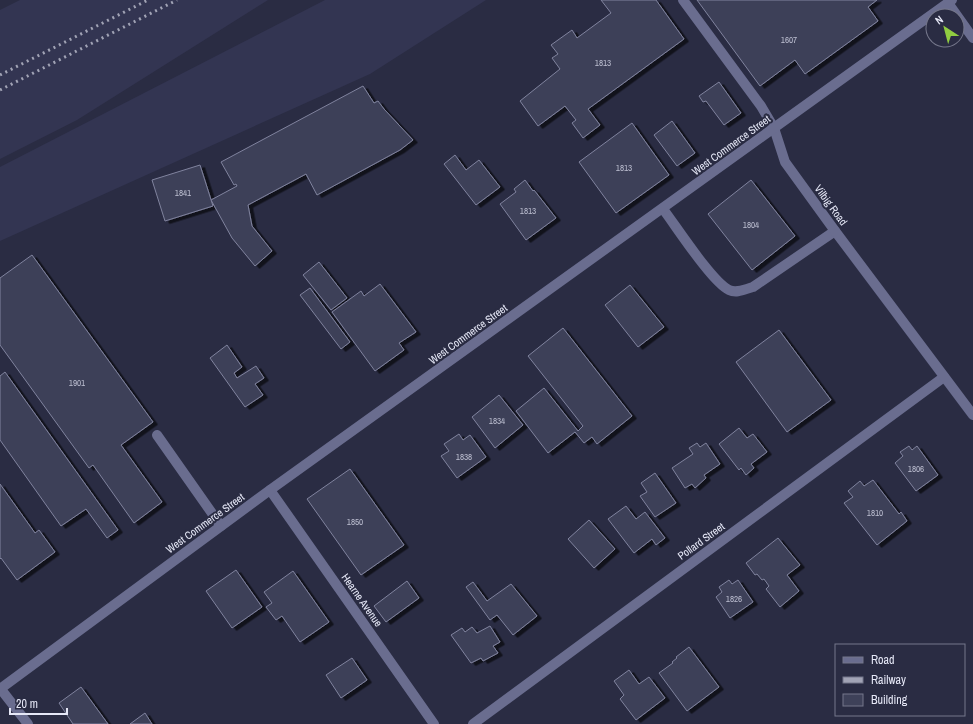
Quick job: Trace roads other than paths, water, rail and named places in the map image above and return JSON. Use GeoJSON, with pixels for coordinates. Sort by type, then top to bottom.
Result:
{"type":"FeatureCollection","features":[{"type":"Feature","properties":{"kind":"street","name":"Vilbig Road"},"geometry":{"type":"LineString","coordinates":[[684,0],[761,106],[774,128],[785,162],[972,413]]}},
{"type":"Feature","properties":{"kind":"street","name":"West Commerce Street"},"geometry":{"type":"LineString","coordinates":[[0,688],[270,490],[663,209],[950,1]]}},
{"type":"Feature","properties":{"kind":"street"},"geometry":{"type":"LineString","coordinates":[[950,1],[973,38]]}},
{"type":"Feature","properties":{"kind":"street"},"geometry":{"type":"LineString","coordinates":[[663,209],[714,277],[729,290],[738,292],[752,287],[835,231]]}},
{"type":"Feature","properties":{"kind":"street","name":"Pollard Street"},"geometry":{"type":"LineString","coordinates":[[473,724],[944,377]]}},
{"type":"Feature","properties":{"kind":"street"},"geometry":{"type":"LineString","coordinates":[[157,435],[221,526]]}},
{"type":"Feature","properties":{"kind":"street","name":"Hearne Avenue"},"geometry":{"type":"LineString","coordinates":[[270,490],[434,724]]}},
{"type":"Feature","properties":{"kind":"street"},"geometry":{"type":"LineString","coordinates":[[0,688],[28,724]]}},
{"type":"Feature","properties":{"kind":"railway"},"geometry":{"type":"LineString","coordinates":[[0,75],[148,0]]}},
{"type":"Feature","properties":{"kind":"railway"},"geometry":{"type":"LineString","coordinates":[[0,90],[177,0]]}}]}
